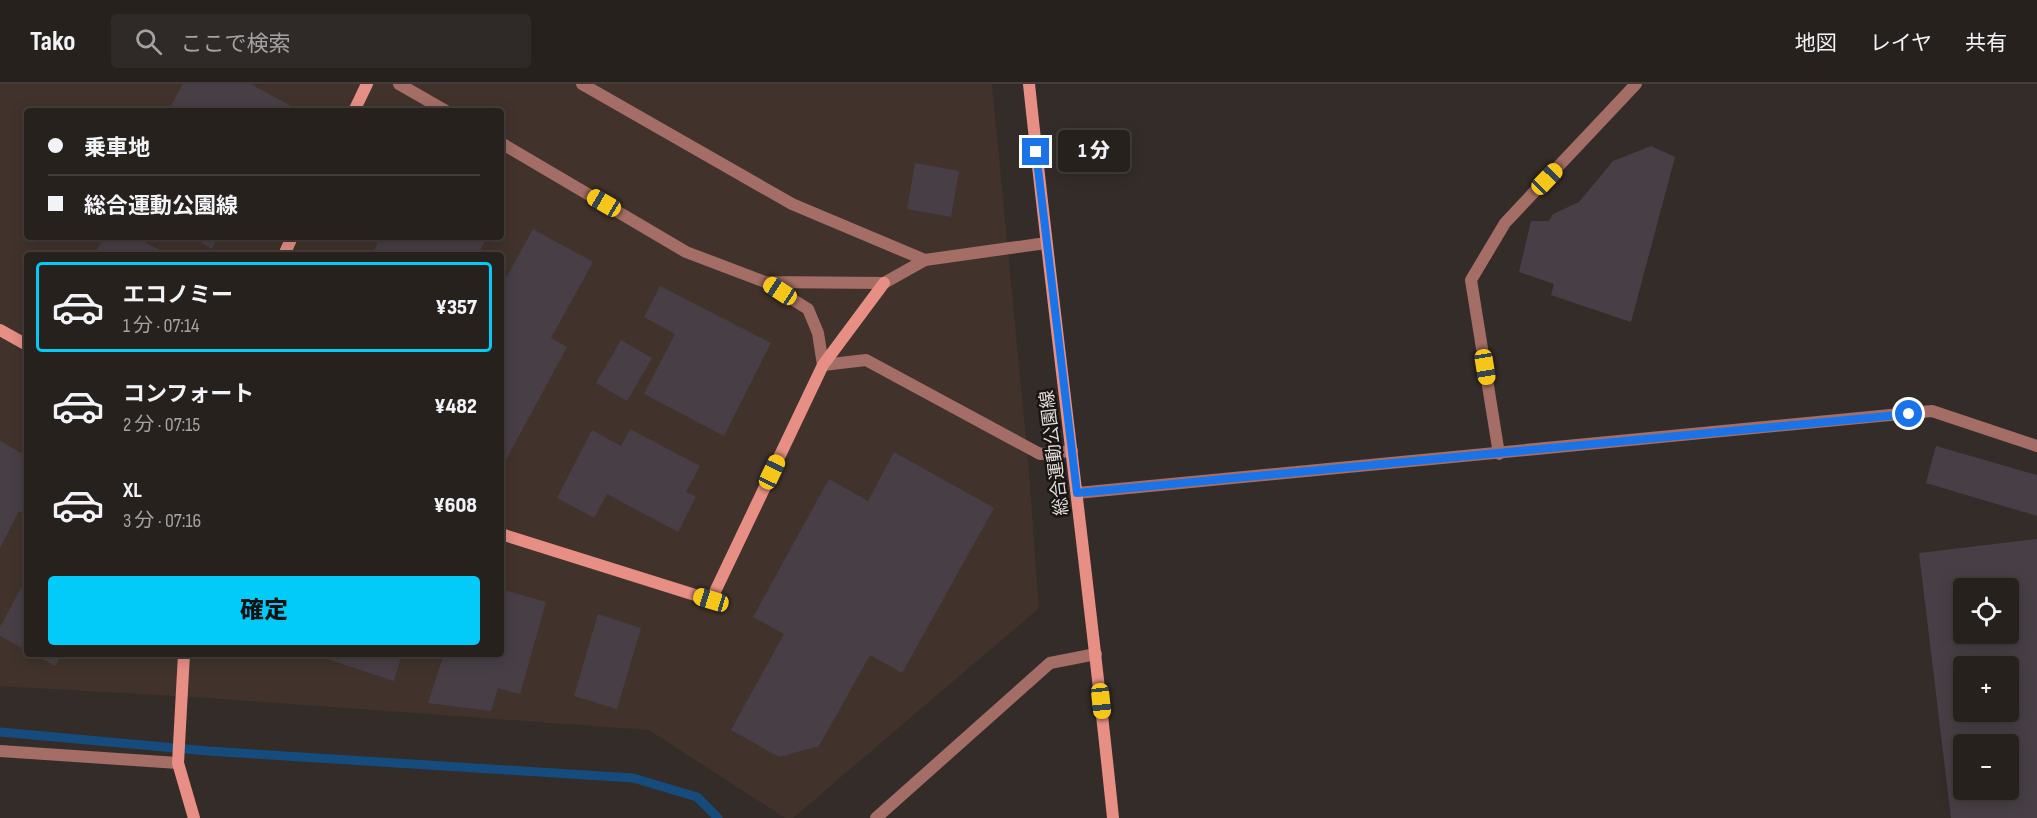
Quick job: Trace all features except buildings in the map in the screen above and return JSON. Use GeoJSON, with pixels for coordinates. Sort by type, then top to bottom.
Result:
{"type":"FeatureCollection","features":[{"type":"Feature","properties":{"kind":"street"},"geometry":{"type":"LineString","coordinates":[[355,108],[367,84]]}},
{"type":"Feature","properties":{"kind":"street"},"geometry":{"type":"LineString","coordinates":[[399,84],[441,108]]}},
{"type":"Feature","properties":{"kind":"street"},"geometry":{"type":"LineString","coordinates":[[582,84],[792,204],[925,260]]}},
{"type":"Feature","properties":{"kind":"street","name":"総合運動公園線"},"geometry":{"type":"LineString","coordinates":[[1029,84],[1113,818]]}},
{"type":"Feature","properties":{"kind":"street"},"geometry":{"type":"LineString","coordinates":[[1499,454],[1471,280],[1505,223],[1636,84]]}},
{"type":"Feature","properties":{"kind":"street"},"geometry":{"type":"LineString","coordinates":[[504,145],[686,252],[765,282],[808,309],[818,333],[824,365]]}},
{"type":"Feature","properties":{"kind":"street"},"geometry":{"type":"LineString","coordinates":[[504,535],[711,600],[824,365],[884,283],[925,260],[1046,243]]}},
{"type":"Feature","properties":{"kind":"street"},"geometry":{"type":"LineString","coordinates":[[765,282],[884,283]]}},
{"type":"Feature","properties":{"kind":"street"},"geometry":{"type":"LineString","coordinates":[[0,330],[24,343]]}},
{"type":"Feature","properties":{"kind":"street"},"geometry":{"type":"LineString","coordinates":[[824,365],[866,360],[1040,454],[1072,450]]}},
{"type":"Feature","properties":{"kind":"street"},"geometry":{"type":"LineString","coordinates":[[1077,493],[1932,411],[2037,446]]}},
{"type":"Feature","properties":{"kind":"street"},"geometry":{"type":"LineString","coordinates":[[876,818],[1050,663],[1096,654]]}},
{"type":"Feature","properties":{"kind":"street"},"geometry":{"type":"LineString","coordinates":[[184,657],[178,763],[194,818]]}},
{"type":"Feature","properties":{"kind":"street"},"geometry":{"type":"LineString","coordinates":[[0,751],[178,763]]}},
{"type":"Feature","properties":{"kind":"shaded area"},"geometry":{"type":"Polygon","coordinates":[[[0,84],[992,84],[1028,460],[1039,608],[793,818],[785,818],[649,730],[209,698],[0,686],[0,84]]]}},
{"type":"Feature","properties":{"kind":"waterway"},"geometry":{"type":"LineString","coordinates":[[0,732],[208,751],[633,778],[697,797],[718,818]]}},
{"type":"Feature","properties":{"kind":"route"},"geometry":{"type":"LineString","coordinates":[[1036,152],[1077,493],[1909,414]]}}]}
